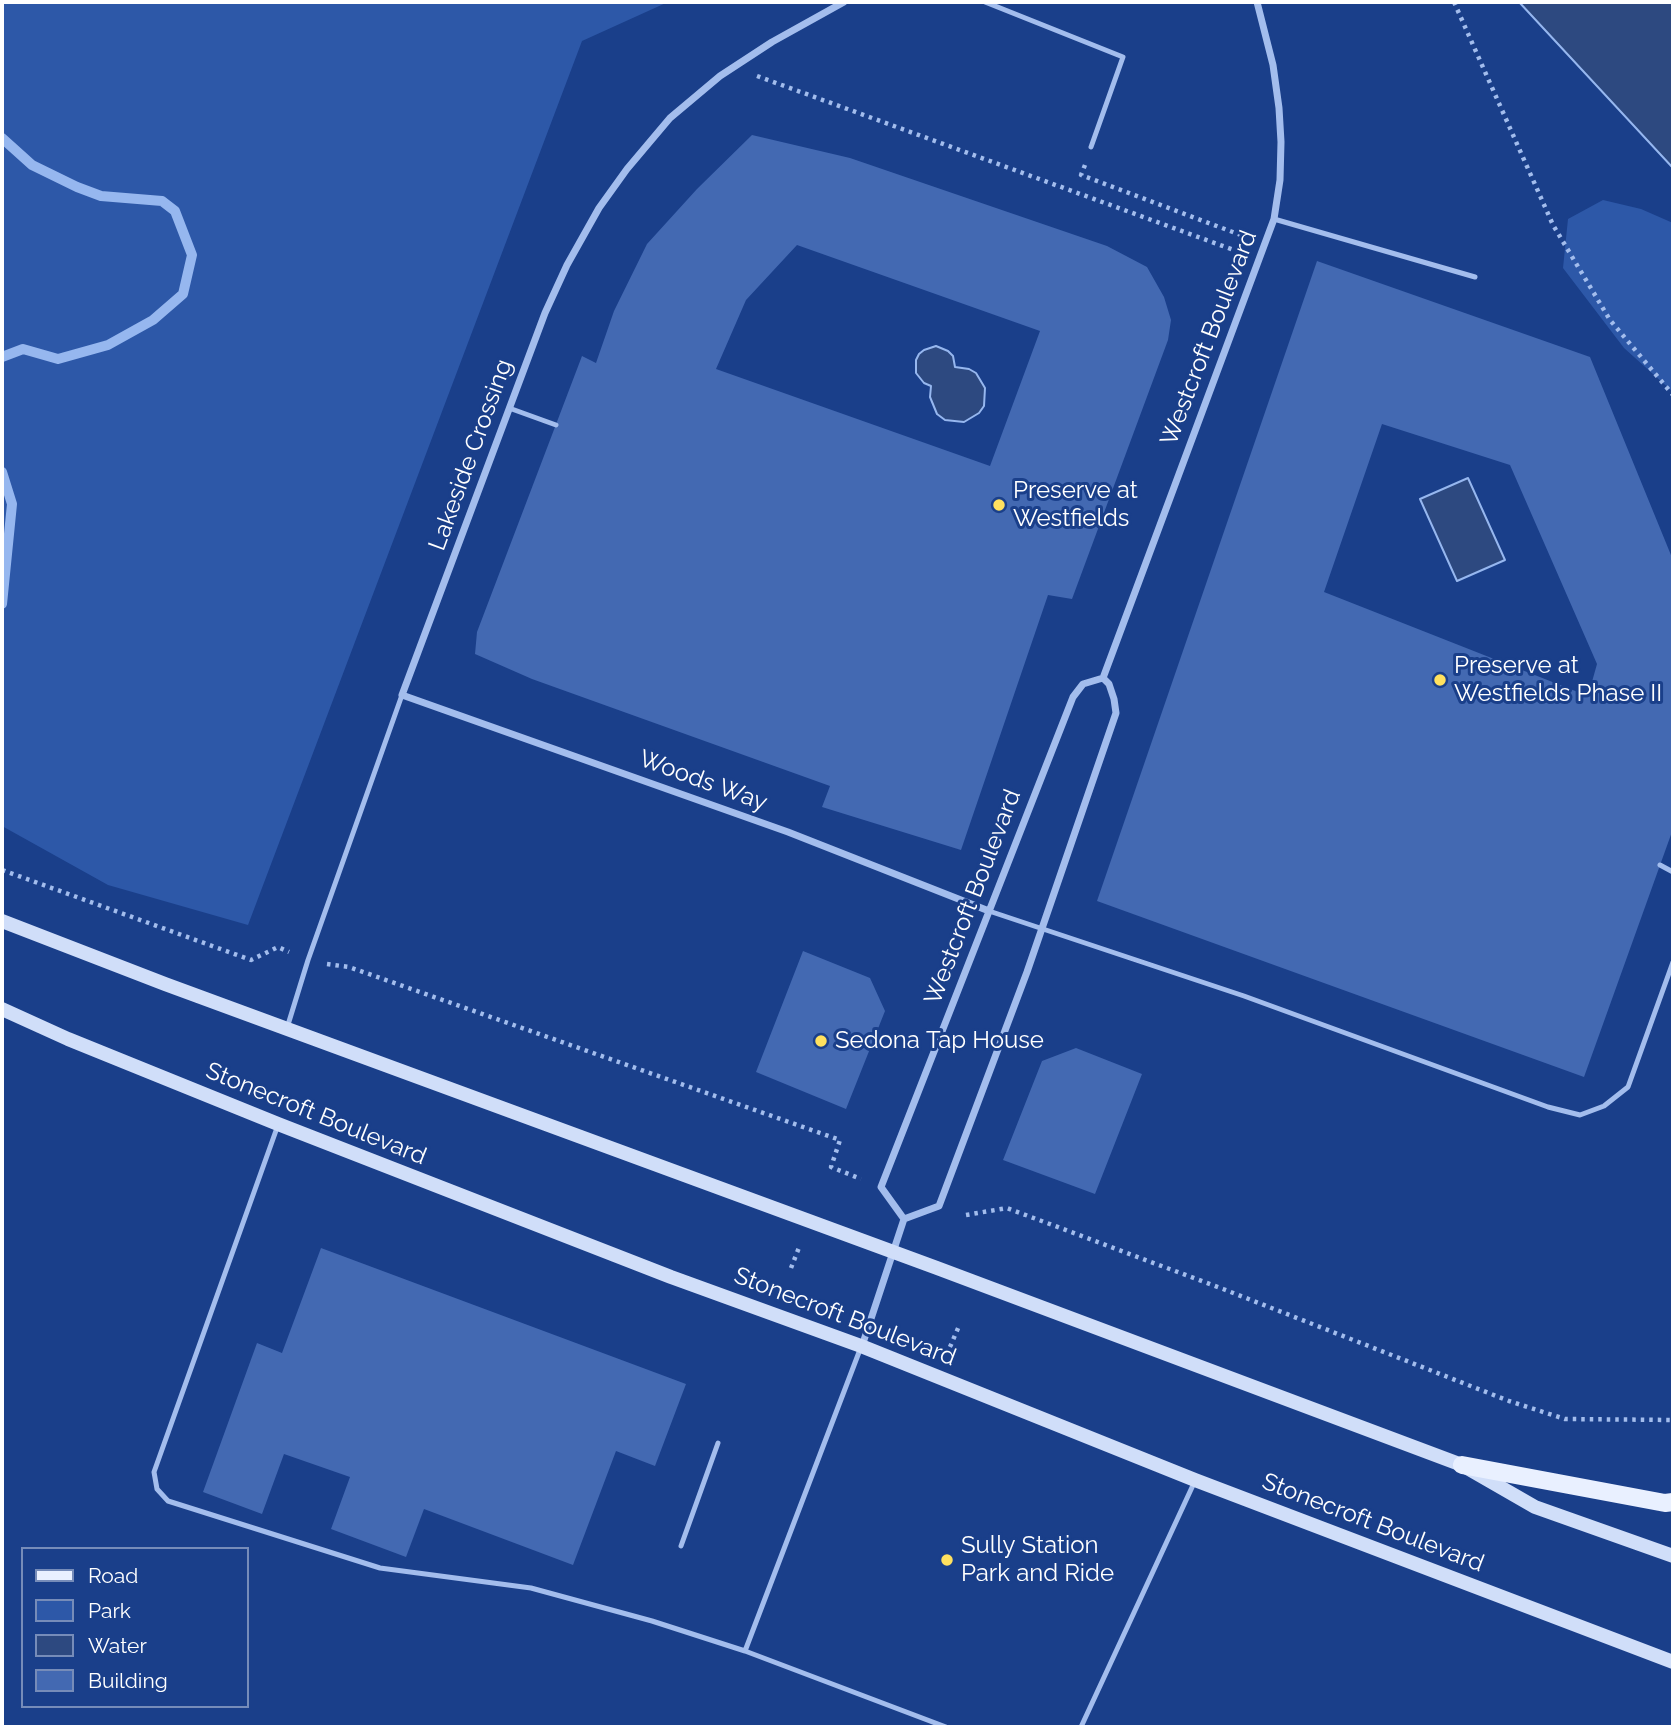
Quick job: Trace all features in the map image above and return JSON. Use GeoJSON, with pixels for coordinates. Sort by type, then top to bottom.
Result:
{"type":"FeatureCollection","features":[{"type":"Feature","properties":{"kind":"main road"},"geometry":{"type":"LineString","coordinates":[[2,921],[165,984],[1462,1465],[1535,1507],[1673,1556]]}},
{"type":"Feature","properties":{"kind":"main road","name":"Stonecroft Boulevard"},"geometry":{"type":"LineString","coordinates":[[2,1009],[68,1039],[278,1124],[671,1276],[861,1346],[1195,1480],[1673,1662]]}},
{"type":"Feature","properties":{"kind":"main road"},"geometry":{"type":"LineString","coordinates":[[1462,1465],[1665,1503],[1673,1502]]}},
{"type":"Feature","properties":{"kind":"street","name":"Lakeside Crossing"},"geometry":{"type":"LineString","coordinates":[[402,695],[545,313],[567,265],[599,208],[627,169],[670,118],[733,68],[772,42],[844,2]]}},
{"type":"Feature","properties":{"kind":"street","name":"Westcroft Boulevard"},"geometry":{"type":"LineString","coordinates":[[904,1219],[881,1186],[1073,697],[1083,684],[1103,677],[1274,219],[1280,168],[1279,108],[1271,52],[1257,2]]}},
{"type":"Feature","properties":{"kind":"street"},"geometry":{"type":"LineString","coordinates":[[861,1346],[904,1219],[939,1206],[1042,929],[1116,713],[1112,691],[1103,677]]}},
{"type":"Feature","properties":{"kind":"street","name":"Woods Way"},"geometry":{"type":"LineString","coordinates":[[402,695],[788,832],[989,911]]}},
{"type":"Feature","properties":{"kind":"lane"},"geometry":{"type":"LineString","coordinates":[[985,2],[1123,57],[1091,147]]}},
{"type":"Feature","properties":{"kind":"lane"},"geometry":{"type":"LineString","coordinates":[[1274,219],[1475,277]]}},
{"type":"Feature","properties":{"kind":"lane"},"geometry":{"type":"LineString","coordinates":[[509,408],[556,425]]}},
{"type":"Feature","properties":{"kind":"lane","name":"Lakeside Crossing"},"geometry":{"type":"LineString","coordinates":[[287,1028],[308,960],[402,695]]}},
{"type":"Feature","properties":{"kind":"lane"},"geometry":{"type":"LineString","coordinates":[[1660,865],[1673,872]]}},
{"type":"Feature","properties":{"kind":"lane"},"geometry":{"type":"LineString","coordinates":[[989,911],[1244,996],[1548,1107],[1580,1115],[1604,1106],[1628,1087],[1673,962]]}},
{"type":"Feature","properties":{"kind":"lane"},"geometry":{"type":"LineString","coordinates":[[278,1124],[154,1472],[157,1489],[168,1501],[380,1568],[531,1588],[652,1621],[746,1651],[946,1727]]}},
{"type":"Feature","properties":{"kind":"lane"},"geometry":{"type":"LineString","coordinates":[[746,1651],[861,1346]]}},
{"type":"Feature","properties":{"kind":"lane"},"geometry":{"type":"LineString","coordinates":[[681,1546],[718,1443]]}},
{"type":"Feature","properties":{"kind":"lane"},"geometry":{"type":"LineString","coordinates":[[1081,1727],[1195,1480]]}},
{"type":"Feature","properties":{"kind":"path"},"geometry":{"type":"LineString","coordinates":[[1454,2],[1553,225],[1610,320],[1673,395]]}},
{"type":"Feature","properties":{"kind":"path"},"geometry":{"type":"LineString","coordinates":[[733,68],[1259,259]]}},
{"type":"Feature","properties":{"kind":"path"},"geometry":{"type":"LineString","coordinates":[[1091,147],[1081,175],[1265,244]]}},
{"type":"Feature","properties":{"kind":"path"},"geometry":{"type":"LineString","coordinates":[[2,870],[251,960],[278,947],[308,960],[349,967],[840,1140],[831,1167],[865,1180]]}},
{"type":"Feature","properties":{"kind":"path"},"geometry":{"type":"LineString","coordinates":[[966,1215],[1007,1208],[1509,1401],[1565,1419],[1673,1420]]}},
{"type":"Feature","properties":{"kind":"path"},"geometry":{"type":"LineString","coordinates":[[791,1268],[800,1245]]}},
{"type":"Feature","properties":{"kind":"path"},"geometry":{"type":"LineString","coordinates":[[950,1347],[959,1326]]}},
{"type":"Feature","properties":{"kind":"green space"},"geometry":{"type":"Polygon","coordinates":[[[2,2],[668,2],[582,41],[248,925],[108,885],[2,826],[2,2]]]}},
{"type":"Feature","properties":{"kind":"green space"},"geometry":{"type":"Polygon","coordinates":[[[1603,200],[1641,209],[1673,223],[1673,392],[1624,348],[1563,268],[1568,219],[1603,200]]]}},
{"type":"Feature","properties":{"kind":"water"},"geometry":{"type":"Polygon","coordinates":[[[1519,2],[1673,2],[1673,168],[1519,2]]]}},
{"type":"Feature","properties":{"kind":"water"},"geometry":{"type":"Polygon","coordinates":[[[936,346],[953,356],[955,367],[976,373],[985,388],[984,406],[979,413],[964,422],[945,420],[937,414],[930,397],[931,386],[924,383],[916,373],[919,354],[936,346]]]}},
{"type":"Feature","properties":{"kind":"water"},"geometry":{"type":"Polygon","coordinates":[[[1468,478],[1505,560],[1457,581],[1420,499],[1468,478]]]}},
{"type":"Feature","properties":{"kind":"building","name":"Preserve at Westfields"},"geometry":{"type":"Polygon","coordinates":[[[752,135],[850,158],[1107,246],[1147,267],[1164,297],[1171,320],[1168,340],[1072,599],[1048,595],[961,850],[822,807],[830,786],[532,679],[475,654],[477,632],[582,356],[596,363],[614,311],[647,244],[697,189],[752,135]],[[797,245],[746,300],[716,369],[990,466],[1040,331],[797,245]]]}},
{"type":"Feature","properties":{"kind":"building","name":"Preserve at Westfields Phase II"},"geometry":{"type":"Polygon","coordinates":[[[1317,261],[1590,357],[1673,560],[1673,829],[1584,1077],[1097,901],[1317,261]],[[1382,424],[1324,592],[1588,696],[1597,664],[1510,465],[1382,424]]]}},
{"type":"Feature","properties":{"kind":"building","name":"Sedona Tap House"},"geometry":{"type":"Polygon","coordinates":[[[803,951],[870,978],[885,1011],[846,1109],[756,1072],[803,951]]]}},
{"type":"Feature","properties":{"kind":"building"},"geometry":{"type":"Polygon","coordinates":[[[1076,1048],[1142,1074],[1095,1194],[1003,1160],[1042,1061],[1076,1048]]]}},
{"type":"Feature","properties":{"kind":"building"},"geometry":{"type":"Polygon","coordinates":[[[321,1248],[686,1384],[655,1466],[616,1451],[573,1565],[424,1509],[406,1557],[331,1529],[350,1477],[284,1454],[262,1514],[203,1492],[257,1343],[282,1353],[321,1248]]]}},
{"type":"Feature","properties":{"kind":"waterway"},"geometry":{"type":"LineString","coordinates":[[2,138],[32,165],[77,187],[101,196],[162,201],[175,211],[192,255],[183,294],[153,320],[108,345],[58,359],[23,349],[2,357]]}},
{"type":"Feature","properties":{"kind":"waterway"},"geometry":{"type":"LineString","coordinates":[[2,472],[12,504],[2,604]]}},
{"type":"Feature","properties":{"kind":"place","name":"Preserve at Westfields"},"geometry":{"type":"Point","coordinates":[999,505]}},
{"type":"Feature","properties":{"kind":"place","name":"Preserve at Westfields Phase II"},"geometry":{"type":"Point","coordinates":[1440,680]}},
{"type":"Feature","properties":{"kind":"place","name":"Sedona Tap House"},"geometry":{"type":"Point","coordinates":[821,1041]}},
{"type":"Feature","properties":{"kind":"place","name":"Sully Station Park and Ride"},"geometry":{"type":"Point","coordinates":[947,1560]}}]}
